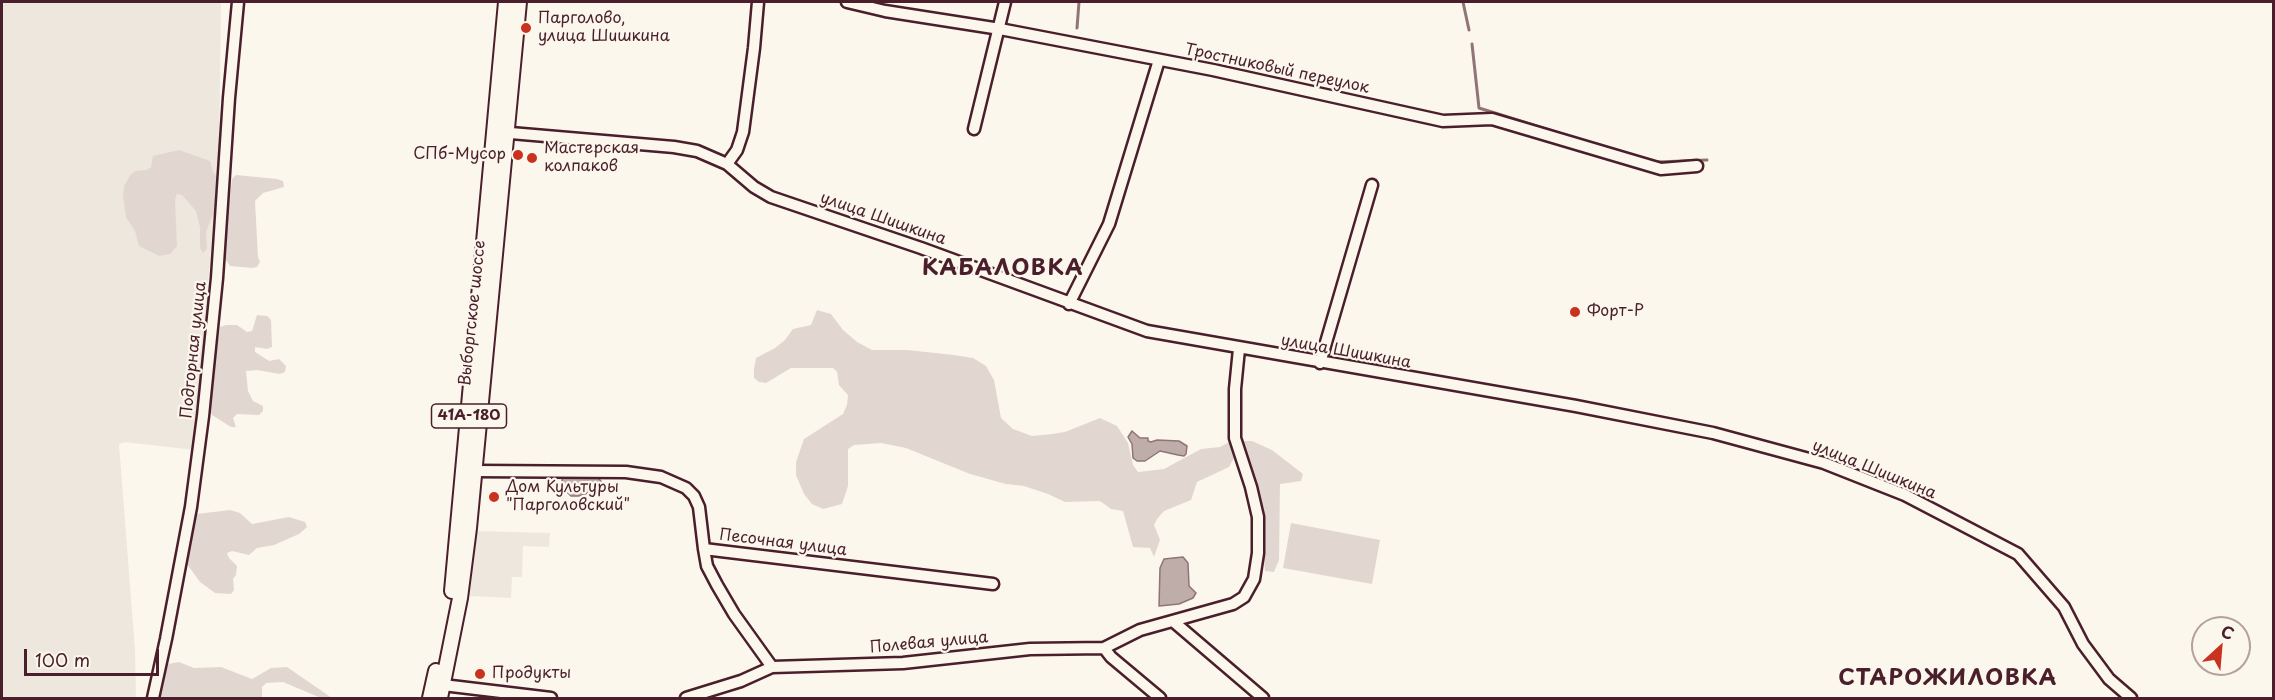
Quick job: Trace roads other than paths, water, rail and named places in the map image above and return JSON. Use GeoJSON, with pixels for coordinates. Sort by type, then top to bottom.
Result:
{"type":"FeatureCollection","features":[{"type":"Feature","properties":{"kind":"main road","name":"Выборгское шоссе"},"geometry":{"type":"LineString","coordinates":[[441,692],[460,598],[474,471],[501,132],[506,2]]}},
{"type":"Feature","properties":{"kind":"main road","name":"Выборгское шоссе"},"geometry":{"type":"LineString","coordinates":[[430,699],[451,598],[501,132],[519,2]]}},
{"type":"Feature","properties":{"kind":"street","name":"Подгорная улица"},"geometry":{"type":"LineString","coordinates":[[153,699],[191,507],[203,416],[217,278],[238,2]]}},
{"type":"Feature","properties":{"kind":"street"},"geometry":{"type":"LineString","coordinates":[[727,164],[737,150],[743,132],[758,2]]}},
{"type":"Feature","properties":{"kind":"street","name":"Тростниковый переулок"},"geometry":{"type":"LineString","coordinates":[[847,2],[885,11],[1000,29],[1213,69],[1443,121],[1492,119],[1661,169],[1697,166]]}},
{"type":"Feature","properties":{"kind":"street"},"geometry":{"type":"LineString","coordinates":[[974,129],[1005,2]]}},
{"type":"Feature","properties":{"kind":"street"},"geometry":{"type":"LineString","coordinates":[[1069,304],[1110,224],[1158,60]]}},
{"type":"Feature","properties":{"kind":"street","name":"улица Шишкина"},"geometry":{"type":"LineString","coordinates":[[501,132],[697,151],[727,164],[754,187],[771,196],[921,248],[1147,332],[1576,406],[1713,433],[1824,463],[1905,495],[2018,554],[2064,607],[2083,644],[2109,679],[2131,699]]}},
{"type":"Feature","properties":{"kind":"street"},"geometry":{"type":"LineString","coordinates":[[1320,363],[1372,185]]}},
{"type":"Feature","properties":{"kind":"street"},"geometry":{"type":"LineString","coordinates":[[1160,699],[1111,657],[1104,648],[1140,630],[1233,604],[1244,597],[1254,579],[1258,553],[1258,517],[1235,430],[1235,389],[1239,349]]}},
{"type":"Feature","properties":{"kind":"street","name":"Песочная улица"},"geometry":{"type":"LineString","coordinates":[[474,471],[627,472],[661,477],[686,488],[694,496],[699,507],[704,549],[993,584]]}},
{"type":"Feature","properties":{"kind":"street"},"geometry":{"type":"LineString","coordinates":[[704,549],[707,566],[717,585],[734,614],[772,668]]}},
{"type":"Feature","properties":{"kind":"street"},"geometry":{"type":"LineString","coordinates":[[1174,621],[1263,699]]}},
{"type":"Feature","properties":{"kind":"street","name":"Полевая улица"},"geometry":{"type":"LineString","coordinates":[[689,698],[772,668],[903,663],[1030,649],[1104,648]]}},
{"type":"Feature","properties":{"kind":"street"},"geometry":{"type":"LineString","coordinates":[[441,692],[551,699]]}},
{"type":"Feature","properties":{"kind":"waterway"},"geometry":{"type":"LineString","coordinates":[[1077,28],[1079,2]]}},
{"type":"Feature","properties":{"kind":"waterway"},"geometry":{"type":"LineString","coordinates":[[1463,2],[1469,30]]}},
{"type":"Feature","properties":{"kind":"waterway"},"geometry":{"type":"LineString","coordinates":[[1472,44],[1479,108],[1559,133]]}},
{"type":"Feature","properties":{"kind":"waterway"},"geometry":{"type":"LineString","coordinates":[[1635,156],[1657,162],[1707,160]]}},
{"type":"Feature","properties":{"kind":"place","name":"Парголово, улица Шишкина"},"geometry":{"type":"Point","coordinates":[526,28]}},
{"type":"Feature","properties":{"kind":"place","name":"СПб-Мусор"},"geometry":{"type":"Point","coordinates":[518,155]}},
{"type":"Feature","properties":{"kind":"place","name":"Мастерская колпаков"},"geometry":{"type":"Point","coordinates":[532,158]}},
{"type":"Feature","properties":{"kind":"place","name":"Форт-Р"},"geometry":{"type":"Point","coordinates":[1575,312]}},
{"type":"Feature","properties":{"kind":"place","name":"Дом Культуры \"Парголовский\""},"geometry":{"type":"Point","coordinates":[494,497]}},
{"type":"Feature","properties":{"kind":"place","name":"Продукты"},"geometry":{"type":"Point","coordinates":[480,674]}},
{"type":"Feature","properties":{"kind":"district","name":"КАБАЛОВКА"},"geometry":{"type":"Point","coordinates":[1003,269]}},
{"type":"Feature","properties":{"kind":"district","name":"СТАРОЖИЛОВКА"},"geometry":{"type":"Point","coordinates":[1948,679]}}]}
